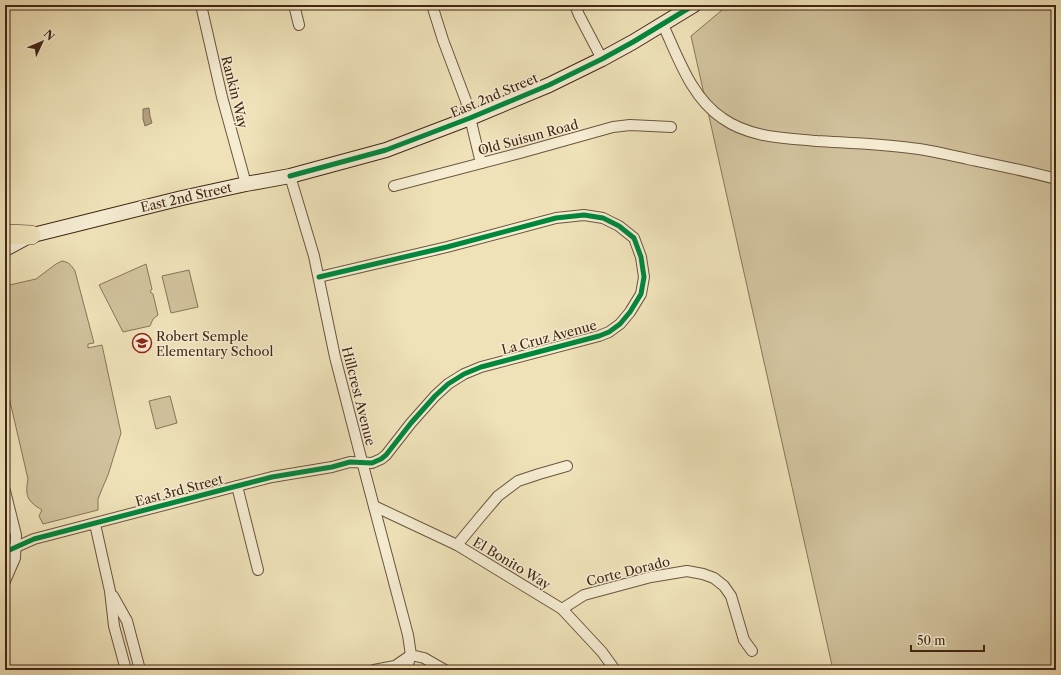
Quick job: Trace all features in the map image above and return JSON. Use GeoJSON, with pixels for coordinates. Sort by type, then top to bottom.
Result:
{"type":"FeatureCollection","features":[{"type":"Feature","properties":{"kind":"highway"},"geometry":{"type":"LineString","coordinates":[[5,234],[31,235]]}},
{"type":"Feature","properties":{"kind":"main road","name":"East 2nd Street"},"geometry":{"type":"LineString","coordinates":[[5,242],[175,200],[290,176],[386,150],[470,118],[549,84],[602,59],[663,25],[694,5]]}},
{"type":"Feature","properties":{"kind":"main road"},"geometry":{"type":"LineString","coordinates":[[5,249],[31,235]]}},
{"type":"Feature","properties":{"kind":"street","name":"Rankin Way"},"geometry":{"type":"LineString","coordinates":[[201,5],[222,96],[246,184]]}},
{"type":"Feature","properties":{"kind":"street"},"geometry":{"type":"LineString","coordinates":[[294,5],[299,25]]}},
{"type":"Feature","properties":{"kind":"street"},"geometry":{"type":"LineString","coordinates":[[432,5],[443,40],[466,101],[481,163]]}},
{"type":"Feature","properties":{"kind":"street"},"geometry":{"type":"LineString","coordinates":[[575,5],[602,59]]}},
{"type":"Feature","properties":{"kind":"street"},"geometry":{"type":"LineString","coordinates":[[663,25],[693,88],[704,103],[721,118],[738,128],[766,136],[912,148],[1023,170],[1056,179]]}},
{"type":"Feature","properties":{"kind":"street","name":"Old Suisun Road"},"geometry":{"type":"LineString","coordinates":[[394,186],[613,127],[630,125],[671,127]]}},
{"type":"Feature","properties":{"kind":"street","name":"Hillcrest Avenue"},"geometry":{"type":"LineString","coordinates":[[290,176],[314,256],[335,357],[412,655]]}},
{"type":"Feature","properties":{"kind":"street","name":"La Cruz Avenue"},"geometry":{"type":"LineString","coordinates":[[319,277],[447,247],[556,218],[584,215],[603,218],[619,226],[634,238],[641,257],[644,277],[641,294],[630,312],[620,324],[609,332],[599,336],[481,367],[464,374],[448,384],[435,396],[411,423],[386,455],[372,463],[362,463]]}},
{"type":"Feature","properties":{"kind":"street","name":"East 3rd Street"},"geometry":{"type":"LineString","coordinates":[[5,552],[34,539],[272,477],[332,467],[350,462],[362,463]]}},
{"type":"Feature","properties":{"kind":"street"},"geometry":{"type":"LineString","coordinates":[[457,545],[498,496],[518,481],[567,466]]}},
{"type":"Feature","properties":{"kind":"street"},"geometry":{"type":"LineString","coordinates":[[237,486],[258,570]]}},
{"type":"Feature","properties":{"kind":"street"},"geometry":{"type":"LineString","coordinates":[[5,491],[16,535],[15,558],[5,581]]}},
{"type":"Feature","properties":{"kind":"street","name":"El Bonito Way"},"geometry":{"type":"LineString","coordinates":[[374,506],[457,545],[562,610],[602,652],[615,670]]}},
{"type":"Feature","properties":{"kind":"street"},"geometry":{"type":"LineString","coordinates":[[95,524],[110,591],[114,626],[126,670]]}},
{"type":"Feature","properties":{"kind":"street","name":"Corte Dorado"},"geometry":{"type":"LineString","coordinates":[[562,610],[584,595],[650,577],[687,571],[703,574],[714,578],[724,586],[731,596],[744,640],[752,651]]}},
{"type":"Feature","properties":{"kind":"street"},"geometry":{"type":"LineString","coordinates":[[110,591],[127,621],[140,670]]}},
{"type":"Feature","properties":{"kind":"street"},"geometry":{"type":"LineString","coordinates":[[406,670],[412,655]]}},
{"type":"Feature","properties":{"kind":"street"},"geometry":{"type":"LineString","coordinates":[[374,670],[395,666],[412,655],[424,658],[445,670]]}},
{"type":"Feature","properties":{"kind":"shaded area"},"geometry":{"type":"Polygon","coordinates":[[[728,5],[1056,5],[1056,670],[833,670],[691,36],[728,5]]]}},
{"type":"Feature","properties":{"kind":"shaded area"},"geometry":{"type":"Polygon","coordinates":[[[149,108],[152,123],[145,126],[143,109],[149,108]]]}},
{"type":"Feature","properties":{"kind":"shaded area"},"geometry":{"type":"Polygon","coordinates":[[[62,261],[70,264],[75,271],[94,343],[88,344],[88,348],[102,345],[121,433],[108,475],[98,499],[98,510],[43,524],[39,516],[42,510],[33,504],[28,498],[28,479],[5,380],[5,286],[36,279],[62,261]]]}},
{"type":"Feature","properties":{"kind":"shaded area"},"geometry":{"type":"Polygon","coordinates":[[[146,264],[152,289],[150,292],[153,294],[158,315],[153,319],[150,326],[123,332],[99,285],[146,264]]]}},
{"type":"Feature","properties":{"kind":"shaded area"},"geometry":{"type":"Polygon","coordinates":[[[189,270],[198,307],[171,313],[162,276],[189,270]]]}},
{"type":"Feature","properties":{"kind":"shaded area"},"geometry":{"type":"Polygon","coordinates":[[[170,396],[177,423],[156,429],[149,401],[170,396]]]}},
{"type":"Feature","properties":{"kind":"cycle path"},"geometry":{"type":"LineString","coordinates":[[290,176],[386,150],[470,118],[549,85],[633,42],[694,5]]}},
{"type":"Feature","properties":{"kind":"cycle path"},"geometry":{"type":"LineString","coordinates":[[5,552],[34,539],[272,477],[332,467],[350,462],[372,463],[386,455],[411,423],[435,396],[448,384],[464,374],[481,367],[599,336],[609,332],[620,324],[630,312],[641,294],[644,277],[641,257],[634,238],[619,226],[603,218],[584,215],[556,218],[447,247],[319,277]]}},
{"type":"Feature","properties":{"kind":"place","name":"Robert Semple Elementary School"},"geometry":{"type":"Point","coordinates":[142,343]}}]}
